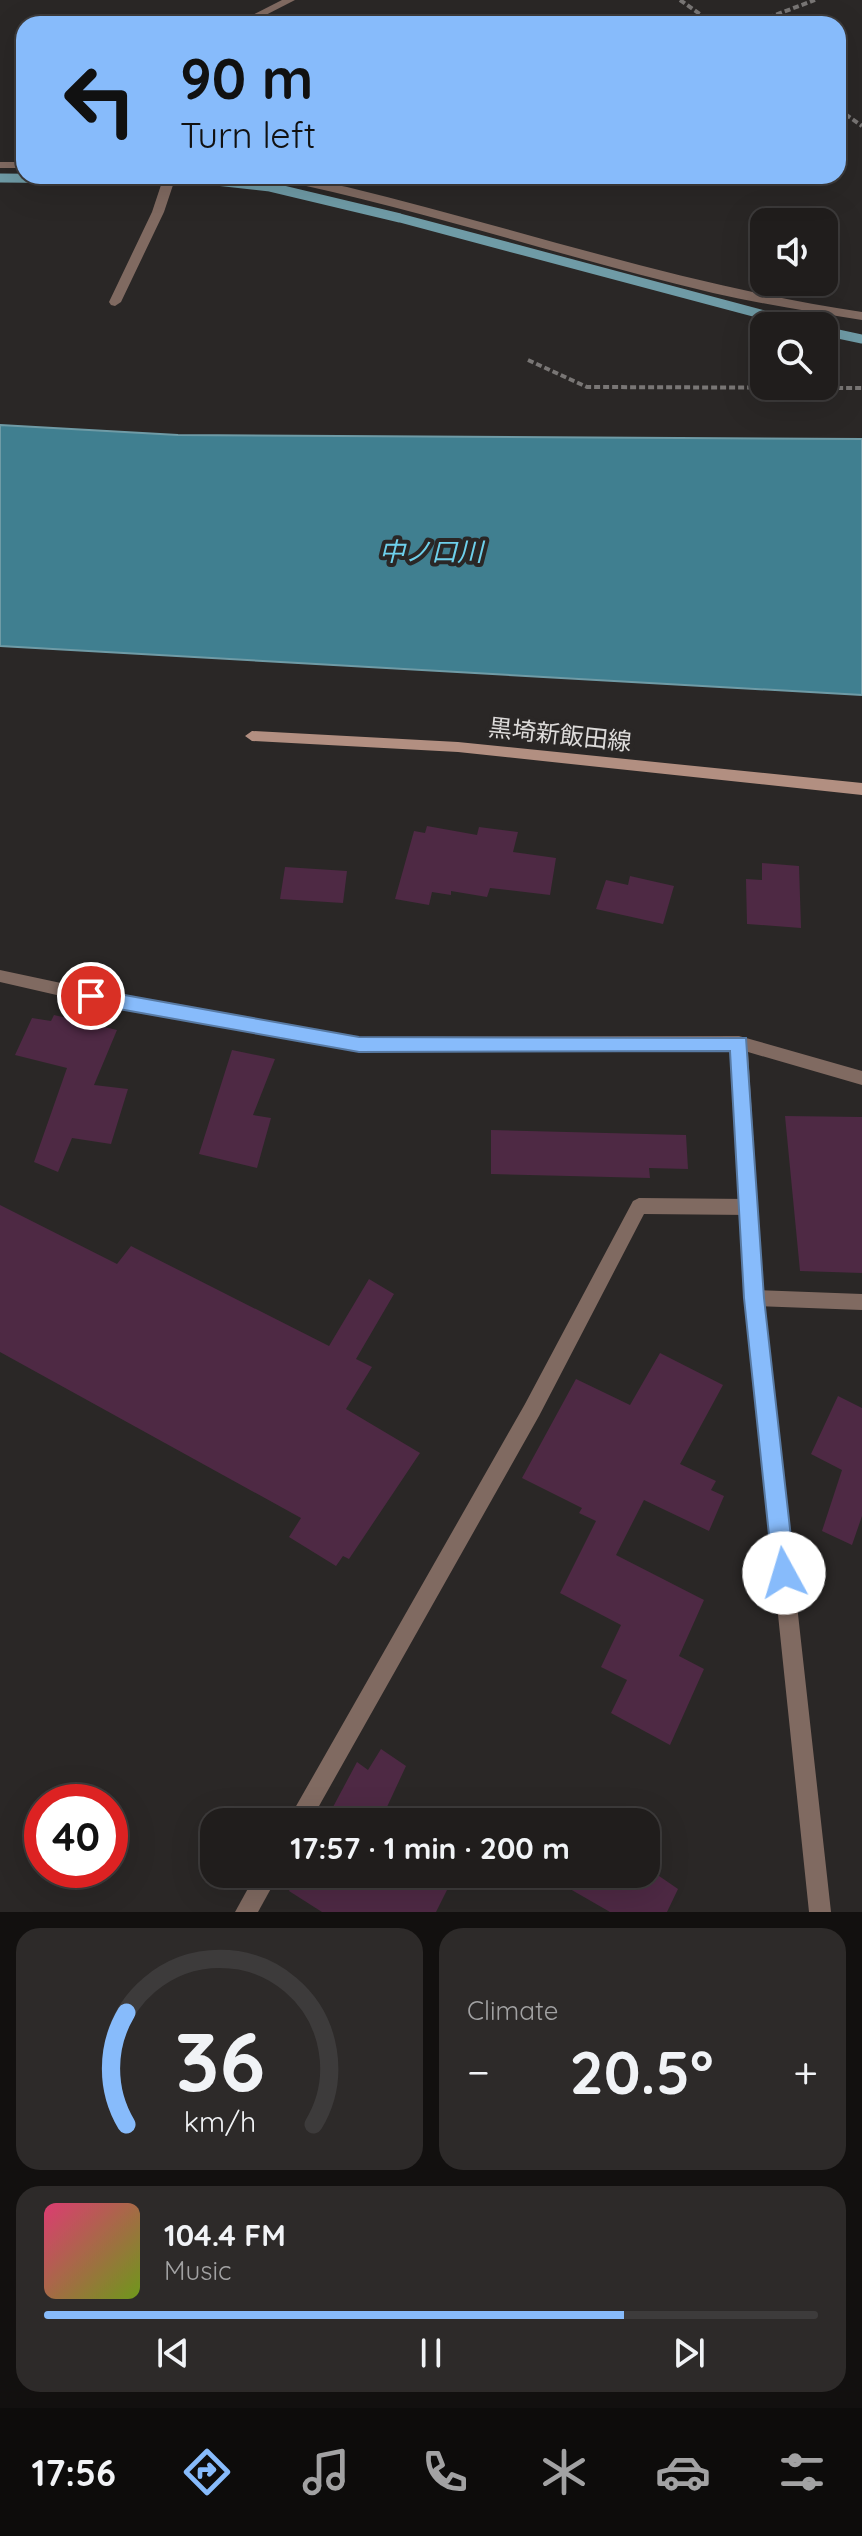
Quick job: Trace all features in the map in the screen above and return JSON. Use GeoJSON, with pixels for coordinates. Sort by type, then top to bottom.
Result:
{"type":"FeatureCollection","features":[{"type":"Feature","properties":{"kind":"main road","name":"黒埼新飯田線"},"geometry":{"type":"LineString","coordinates":[[252,736],[458,747],[862,789]]}},
{"type":"Feature","properties":{"kind":"street"},"geometry":{"type":"LineString","coordinates":[[257,16],[290,0]]}},
{"type":"Feature","properties":{"kind":"street"},"geometry":{"type":"LineString","coordinates":[[115,302],[158,212],[167,184]]}},
{"type":"Feature","properties":{"kind":"street"},"geometry":{"type":"LineString","coordinates":[[307,184],[750,297],[862,316]]}},
{"type":"Feature","properties":{"kind":"street"},"geometry":{"type":"LineString","coordinates":[[0,976],[122,1003],[359,1044],[739,1043],[862,1078]]}},
{"type":"Feature","properties":{"kind":"street"},"geometry":{"type":"LineString","coordinates":[[739,1043],[754,1298],[820,1912]]}},
{"type":"Feature","properties":{"kind":"street"},"geometry":{"type":"LineString","coordinates":[[306,1808],[532,1410],[639,1206],[749,1207]]}},
{"type":"Feature","properties":{"kind":"street"},"geometry":{"type":"LineString","coordinates":[[754,1298],[862,1302]]}},
{"type":"Feature","properties":{"kind":"street"},"geometry":{"type":"LineString","coordinates":[[246,1912],[260,1888]]}},
{"type":"Feature","properties":{"kind":"path"},"geometry":{"type":"LineString","coordinates":[[680,0],[703,16]]}},
{"type":"Feature","properties":{"kind":"path"},"geometry":{"type":"LineString","coordinates":[[772,16],[815,0]]}},
{"type":"Feature","properties":{"kind":"path"},"geometry":{"type":"LineString","coordinates":[[528,360],[587,387],[862,388]]}},
{"type":"Feature","properties":{"kind":"water","name":"中ノ口川"},"geometry":{"type":"Polygon","coordinates":[[[0,425],[178,435],[862,439],[862,695],[0,646],[0,425]]]}},
{"type":"Feature","properties":{"kind":"building"},"geometry":{"type":"Polygon","coordinates":[[[427,826],[477,835],[479,827],[518,832],[513,852],[556,858],[550,895],[490,888],[487,897],[451,891],[451,895],[432,892],[429,905],[395,899],[414,831],[425,833],[427,826]]]}},
{"type":"Feature","properties":{"kind":"building"},"geometry":{"type":"Polygon","coordinates":[[[762,863],[799,866],[801,928],[747,924],[746,879],[762,880],[762,863]]]}},
{"type":"Feature","properties":{"kind":"building"},"geometry":{"type":"Polygon","coordinates":[[[285,867],[347,871],[343,903],[280,899],[285,867]]]}},
{"type":"Feature","properties":{"kind":"building"},"geometry":{"type":"Polygon","coordinates":[[[630,876],[674,886],[663,924],[596,909],[606,880],[628,885],[630,876]]]}},
{"type":"Feature","properties":{"kind":"building"},"geometry":{"type":"Polygon","coordinates":[[[54,1015],[117,1030],[94,1085],[128,1089],[111,1144],[72,1138],[58,1172],[34,1162],[67,1068],[15,1055],[32,1018],[51,1021],[54,1015]]]}},
{"type":"Feature","properties":{"kind":"building"},"geometry":{"type":"Polygon","coordinates":[[[232,1050],[275,1059],[253,1115],[271,1118],[257,1168],[199,1154],[232,1050]]]}},
{"type":"Feature","properties":{"kind":"building"},"geometry":{"type":"Polygon","coordinates":[[[785,1116],[862,1117],[862,1273],[800,1271],[785,1116]]]}},
{"type":"Feature","properties":{"kind":"building"},"geometry":{"type":"Polygon","coordinates":[[[491,1130],[686,1135],[688,1169],[649,1168],[650,1178],[491,1174],[491,1130]]]}},
{"type":"Feature","properties":{"kind":"building"},"geometry":{"type":"Polygon","coordinates":[[[0,1205],[117,1264],[131,1246],[329,1346],[369,1279],[394,1294],[356,1359],[372,1367],[346,1409],[420,1453],[349,1559],[343,1556],[336,1566],[289,1537],[301,1518],[0,1352],[0,1205]]]}},
{"type":"Feature","properties":{"kind":"building"},"geometry":{"type":"Polygon","coordinates":[[[660,1353],[723,1385],[680,1464],[716,1481],[711,1490],[724,1496],[709,1531],[644,1500],[616,1555],[704,1600],[679,1656],[704,1669],[670,1745],[611,1713],[627,1680],[601,1667],[621,1625],[560,1593],[596,1521],[579,1513],[582,1508],[522,1478],[576,1379],[630,1405],[660,1353]]]}},
{"type":"Feature","properties":{"kind":"building"},"geometry":{"type":"Polygon","coordinates":[[[838,1396],[862,1408],[862,1516],[852,1545],[822,1531],[842,1470],[811,1454],[838,1396]]]}},
{"type":"Feature","properties":{"kind":"building"},"geometry":{"type":"Polygon","coordinates":[[[381,1749],[406,1766],[386,1808],[332,1808],[357,1762],[368,1770],[381,1749]]]}},
{"type":"Feature","properties":{"kind":"building"},"geometry":{"type":"Polygon","coordinates":[[[660,1877],[678,1889],[667,1912],[610,1912],[568,1888],[660,1888],[660,1877]]]}},
{"type":"Feature","properties":{"kind":"building"},"geometry":{"type":"Polygon","coordinates":[[[291,1888],[448,1888],[436,1912],[322,1912],[289,1891],[291,1888]]]}},
{"type":"Feature","properties":{"kind":"waterway"},"geometry":{"type":"LineString","coordinates":[[0,178],[16,178]]}},
{"type":"Feature","properties":{"kind":"waterway"},"geometry":{"type":"LineString","coordinates":[[243,184],[270,187],[400,218],[753,312]]}},
{"type":"Feature","properties":{"kind":"waterway"},"geometry":{"type":"LineString","coordinates":[[838,334],[862,339]]}},
{"type":"Feature","properties":{"kind":"route"},"geometry":{"type":"LineString","coordinates":[[91,996],[359,1044],[739,1043],[754,1298],[784,1573]]}}]}
